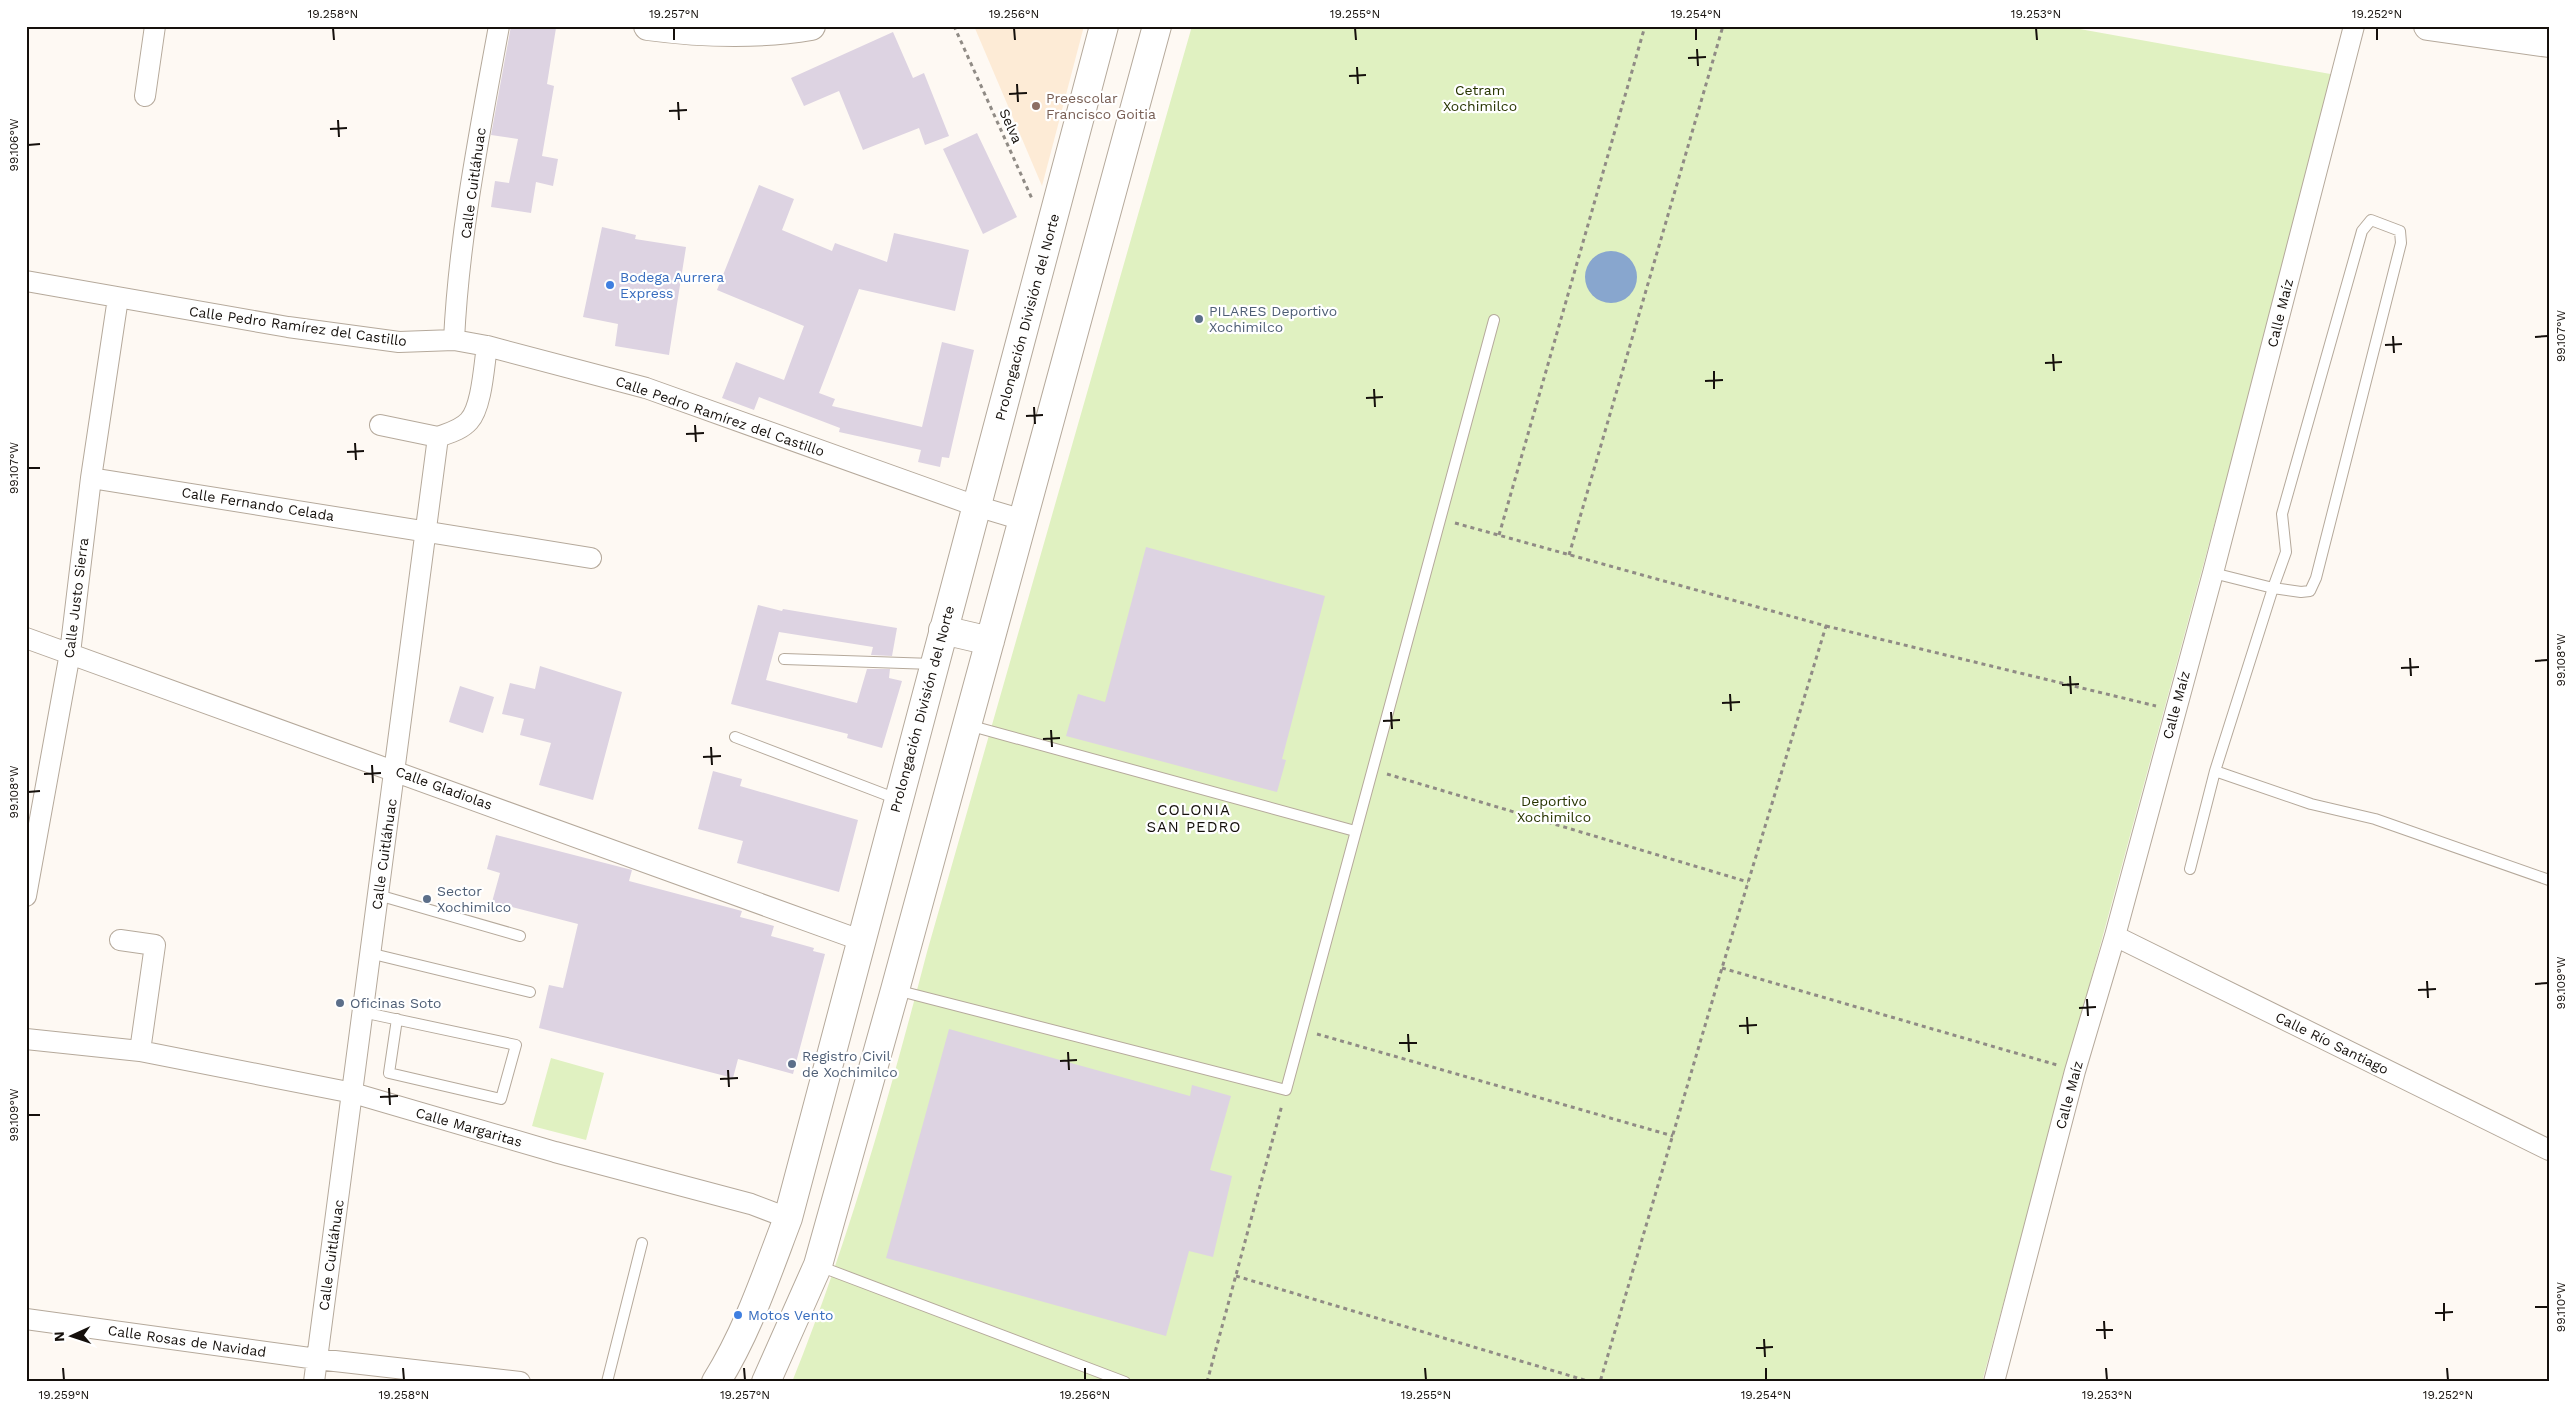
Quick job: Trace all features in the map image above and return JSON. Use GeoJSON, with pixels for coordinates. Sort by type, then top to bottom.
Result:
{"type":"FeatureCollection","features":[{"type":"Feature","properties":{"kind":"main road"},"geometry":{"type":"LineString","coordinates":[[648,26],[678,30],[738,31],[789,30],[811,26]]}},
{"type":"Feature","properties":{"kind":"main road","name":"Prolongación División del Norte"},"geometry":{"type":"LineString","coordinates":[[716,1382],[731,1358],[751,1314],[788,1218],[860,940],[1104,26]]}},
{"type":"Feature","properties":{"kind":"main road"},"geometry":{"type":"LineString","coordinates":[[766,1382],[818,1266],[1157,26]]}},
{"type":"Feature","properties":{"kind":"main road"},"geometry":{"type":"LineString","coordinates":[[2428,26],[2549,43]]}},
{"type":"Feature","properties":{"kind":"main road"},"geometry":{"type":"LineString","coordinates":[[943,630],[990,640]]}},
{"type":"Feature","properties":{"kind":"street"},"geometry":{"type":"LineString","coordinates":[[145,96],[155,26]]}},
{"type":"Feature","properties":{"kind":"street","name":"Calle Cuitláhuac"},"geometry":{"type":"LineString","coordinates":[[454,340],[473,171],[499,26]]}},
{"type":"Feature","properties":{"kind":"street","name":"Calle Maíz"},"geometry":{"type":"LineString","coordinates":[[1996,1381],[2075,1070],[2115,936],[2174,711],[2213,573],[2354,26]]}},
{"type":"Feature","properties":{"kind":"street","name":"Calle Pedro Ramírez del Castillo"},"geometry":{"type":"LineString","coordinates":[[26,281],[288,327],[399,342],[454,340],[488,346],[646,388],[976,506],[1023,520]]}},
{"type":"Feature","properties":{"kind":"street","name":"Calle Justo Sierra"},"geometry":{"type":"LineString","coordinates":[[26,896],[70,653],[91,478],[118,298]]}},
{"type":"Feature","properties":{"kind":"street"},"geometry":{"type":"LineString","coordinates":[[380,425],[438,437],[456,431],[470,420],[478,399],[488,346]]}},
{"type":"Feature","properties":{"kind":"street","name":"Calle Cuitláhuac"},"geometry":{"type":"LineString","coordinates":[[314,1382],[353,1094],[369,953],[396,770],[438,437]]}},
{"type":"Feature","properties":{"kind":"street","name":"Calle Fernando Celada"},"geometry":{"type":"LineString","coordinates":[[91,478],[591,558]]}},
{"type":"Feature","properties":{"kind":"street","name":"Calle Gladiolas"},"geometry":{"type":"LineString","coordinates":[[26,638],[396,770],[860,940]]}},
{"type":"Feature","properties":{"kind":"street","name":"Calle Río Santiago"},"geometry":{"type":"LineString","coordinates":[[2115,936],[2549,1150]]}},
{"type":"Feature","properties":{"kind":"street"},"geometry":{"type":"LineString","coordinates":[[120,940],[156,945],[140,1051]]}},
{"type":"Feature","properties":{"kind":"street","name":"Calle Margaritas"},"geometry":{"type":"LineString","coordinates":[[26,1039],[140,1051],[353,1094],[555,1152],[751,1204],[788,1218]]}},
{"type":"Feature","properties":{"kind":"street","name":"Calle Rosas de Navidad"},"geometry":{"type":"LineString","coordinates":[[26,1320],[317,1359],[484,1376],[520,1382]]}},
{"type":"Feature","properties":{"kind":"lane"},"geometry":{"type":"LineString","coordinates":[[2190,869],[2215,771],[2273,588],[2286,552],[2282,514],[2362,231],[2371,220],[2400,231],[2401,243],[2316,578],[2310,591],[2301,592],[2273,588],[2213,573]]}},
{"type":"Feature","properties":{"kind":"lane"},"geometry":{"type":"LineString","coordinates":[[895,990],[1286,1090],[1494,320]]}},
{"type":"Feature","properties":{"kind":"lane"},"geometry":{"type":"LineString","coordinates":[[784,660],[934,664]]}},
{"type":"Feature","properties":{"kind":"lane"},"geometry":{"type":"LineString","coordinates":[[966,725],[1355,831]]}},
{"type":"Feature","properties":{"kind":"lane"},"geometry":{"type":"LineString","coordinates":[[735,737],[898,800]]}},
{"type":"Feature","properties":{"kind":"lane"},"geometry":{"type":"LineString","coordinates":[[2215,771],[2312,804],[2375,819],[2549,880]]}},
{"type":"Feature","properties":{"kind":"lane"},"geometry":{"type":"LineString","coordinates":[[378,894],[520,936]]}},
{"type":"Feature","properties":{"kind":"lane"},"geometry":{"type":"LineString","coordinates":[[369,953],[530,992]]}},
{"type":"Feature","properties":{"kind":"lane"},"geometry":{"type":"LineString","coordinates":[[362,1012],[397,1019],[516,1045],[501,1099],[389,1073],[397,1019]]}},
{"type":"Feature","properties":{"kind":"lane"},"geometry":{"type":"LineString","coordinates":[[607,1382],[642,1243]]}},
{"type":"Feature","properties":{"kind":"lane"},"geometry":{"type":"LineString","coordinates":[[818,1266],[1125,1382]]}},
{"type":"Feature","properties":{"kind":"path","name":"Selva"},"geometry":{"type":"LineString","coordinates":[[954,26],[1048,236]]}},
{"type":"Feature","properties":{"kind":"path"},"geometry":{"type":"LineString","coordinates":[[1499,535],[1645,26]]}},
{"type":"Feature","properties":{"kind":"path"},"geometry":{"type":"LineString","coordinates":[[1569,555],[1723,26]]}},
{"type":"Feature","properties":{"kind":"path"},"geometry":{"type":"LineString","coordinates":[[1439,519],[1826,626],[2174,711]]}},
{"type":"Feature","properties":{"kind":"path"},"geometry":{"type":"LineString","coordinates":[[1600,1382],[1722,968],[1826,626]]}},
{"type":"Feature","properties":{"kind":"path"},"geometry":{"type":"LineString","coordinates":[[1372,769],[1748,882]]}},
{"type":"Feature","properties":{"kind":"path"},"geometry":{"type":"LineString","coordinates":[[1722,968],[2075,1070]]}},
{"type":"Feature","properties":{"kind":"path"},"geometry":{"type":"LineString","coordinates":[[1302,1030],[1673,1136]]}},
{"type":"Feature","properties":{"kind":"path"},"geometry":{"type":"LineString","coordinates":[[1207,1382],[1286,1090]]}},
{"type":"Feature","properties":{"kind":"path"},"geometry":{"type":"LineString","coordinates":[[1236,1276],[1591,1382]]}},
{"type":"Feature","properties":{"kind":"shaded area","name":"Preescolar Francisco Goitia"},"geometry":{"type":"Polygon","coordinates":[[[974,26],[1084,26],[1042,186],[974,26]]]}},
{"type":"Feature","properties":{"kind":"green space","name":"Deportivo Xochimilco"},"geometry":{"type":"Polygon","coordinates":[[[1192,26],[2063,26],[2336,75],[1982,1382],[792,1382],[831,1277],[882,1116],[927,952],[1192,26]]]}},
{"type":"Feature","properties":{"kind":"green space"},"geometry":{"type":"Polygon","coordinates":[[[551,1058],[604,1073],[586,1140],[532,1126],[551,1058]]]}},
{"type":"Feature","properties":{"kind":"water"},"geometry":{"type":"Polygon","coordinates":[[[1611,251],[1625,255],[1633,263],[1637,277],[1633,291],[1625,299],[1611,303],[1597,299],[1589,291],[1585,277],[1589,263],[1597,255],[1611,251]]]}},
{"type":"Feature","properties":{"kind":"building"},"geometry":{"type":"Polygon","coordinates":[[[511,26],[556,28],[547,84],[554,86],[542,156],[558,159],[553,186],[536,182],[531,213],[491,207],[495,181],[509,183],[518,139],[491,135],[511,26]]]}},
{"type":"Feature","properties":{"kind":"building"},"geometry":{"type":"Polygon","coordinates":[[[893,32],[913,78],[924,73],[949,136],[925,145],[919,128],[863,150],[839,91],[804,106],[791,78],[893,32]]]}},
{"type":"Feature","properties":{"kind":"building"},"geometry":{"type":"Polygon","coordinates":[[[977,133],[1017,217],[983,234],[943,149],[977,133]]]}},
{"type":"Feature","properties":{"kind":"building"},"geometry":{"type":"Polygon","coordinates":[[[759,185],[794,199],[782,230],[832,251],[835,243],[887,262],[894,233],[969,250],[955,311],[859,289],[819,393],[835,399],[832,406],[922,427],[942,342],[974,350],[949,458],[942,457],[940,467],[918,462],[921,450],[839,432],[840,428],[759,397],[754,410],[722,398],[736,362],[784,380],[804,326],[717,290],[759,185]]]}},
{"type":"Feature","properties":{"kind":"building"},"geometry":{"type":"Polygon","coordinates":[[[602,227],[636,235],[635,239],[686,247],[669,355],[615,346],[618,324],[583,317],[602,227]]]}},
{"type":"Feature","properties":{"kind":"building"},"geometry":{"type":"Polygon","coordinates":[[[1146,547],[1325,596],[1282,759],[1286,760],[1277,792],[1066,736],[1078,694],[1105,702],[1146,547]]]}},
{"type":"Feature","properties":{"kind":"building"},"geometry":{"type":"Polygon","coordinates":[[[758,605],[782,611],[783,609],[897,628],[892,656],[871,655],[873,647],[779,632],[766,680],[857,703],[867,669],[890,669],[889,678],[902,681],[882,748],[847,738],[848,734],[731,704],[758,605]]]}},
{"type":"Feature","properties":{"kind":"building"},"geometry":{"type":"Polygon","coordinates":[[[540,666],[622,692],[593,800],[539,785],[551,743],[520,735],[524,719],[502,714],[510,683],[535,689],[540,666]]]}},
{"type":"Feature","properties":{"kind":"building"},"geometry":{"type":"Polygon","coordinates":[[[460,686],[494,697],[483,733],[449,722],[460,686]]]}},
{"type":"Feature","properties":{"kind":"building"},"geometry":{"type":"Polygon","coordinates":[[[713,771],[742,779],[740,786],[858,820],[839,892],[737,863],[743,841],[698,829],[713,771]]]}},
{"type":"Feature","properties":{"kind":"building"},"geometry":{"type":"Polygon","coordinates":[[[496,835],[632,870],[629,881],[742,911],[740,917],[774,926],[771,936],[814,948],[813,951],[825,954],[793,1074],[738,1059],[733,1078],[539,1028],[549,985],[563,988],[578,924],[492,902],[500,873],[487,869],[496,835]]]}},
{"type":"Feature","properties":{"kind":"building"},"geometry":{"type":"Polygon","coordinates":[[[949,1029],[1190,1096],[1192,1085],[1231,1096],[1210,1170],[1232,1176],[1213,1257],[1189,1251],[1166,1336],[886,1258],[949,1029]]]}},
{"type":"Feature","properties":{"kind":"place","name":"Preescolar Francisco Goitia"},"geometry":{"type":"Point","coordinates":[1036,106]}},
{"type":"Feature","properties":{"kind":"place","name":"Bodega Aurrera Express"},"geometry":{"type":"Point","coordinates":[610,285]}},
{"type":"Feature","properties":{"kind":"place","name":"PILARES Deportivo Xochimilco"},"geometry":{"type":"Point","coordinates":[1199,319]}},
{"type":"Feature","properties":{"kind":"place","name":"Sector Xochimilco"},"geometry":{"type":"Point","coordinates":[427,899]}},
{"type":"Feature","properties":{"kind":"place","name":"Oficinas Soto"},"geometry":{"type":"Point","coordinates":[340,1003]}},
{"type":"Feature","properties":{"kind":"place","name":"Registro Civil de Xochimilco"},"geometry":{"type":"Point","coordinates":[792,1064]}},
{"type":"Feature","properties":{"kind":"place","name":"Motos Vento"},"geometry":{"type":"Point","coordinates":[738,1315]}},
{"type":"Feature","properties":{"kind":"district","name":"COLONIA SAN PEDRO"},"geometry":{"type":"Point","coordinates":[1194,818]}},
{"type":"Feature","properties":{"kind":"park label","name":"Cetram Xochimilco"},"geometry":{"type":"Point","coordinates":[1480,98]}}]}
